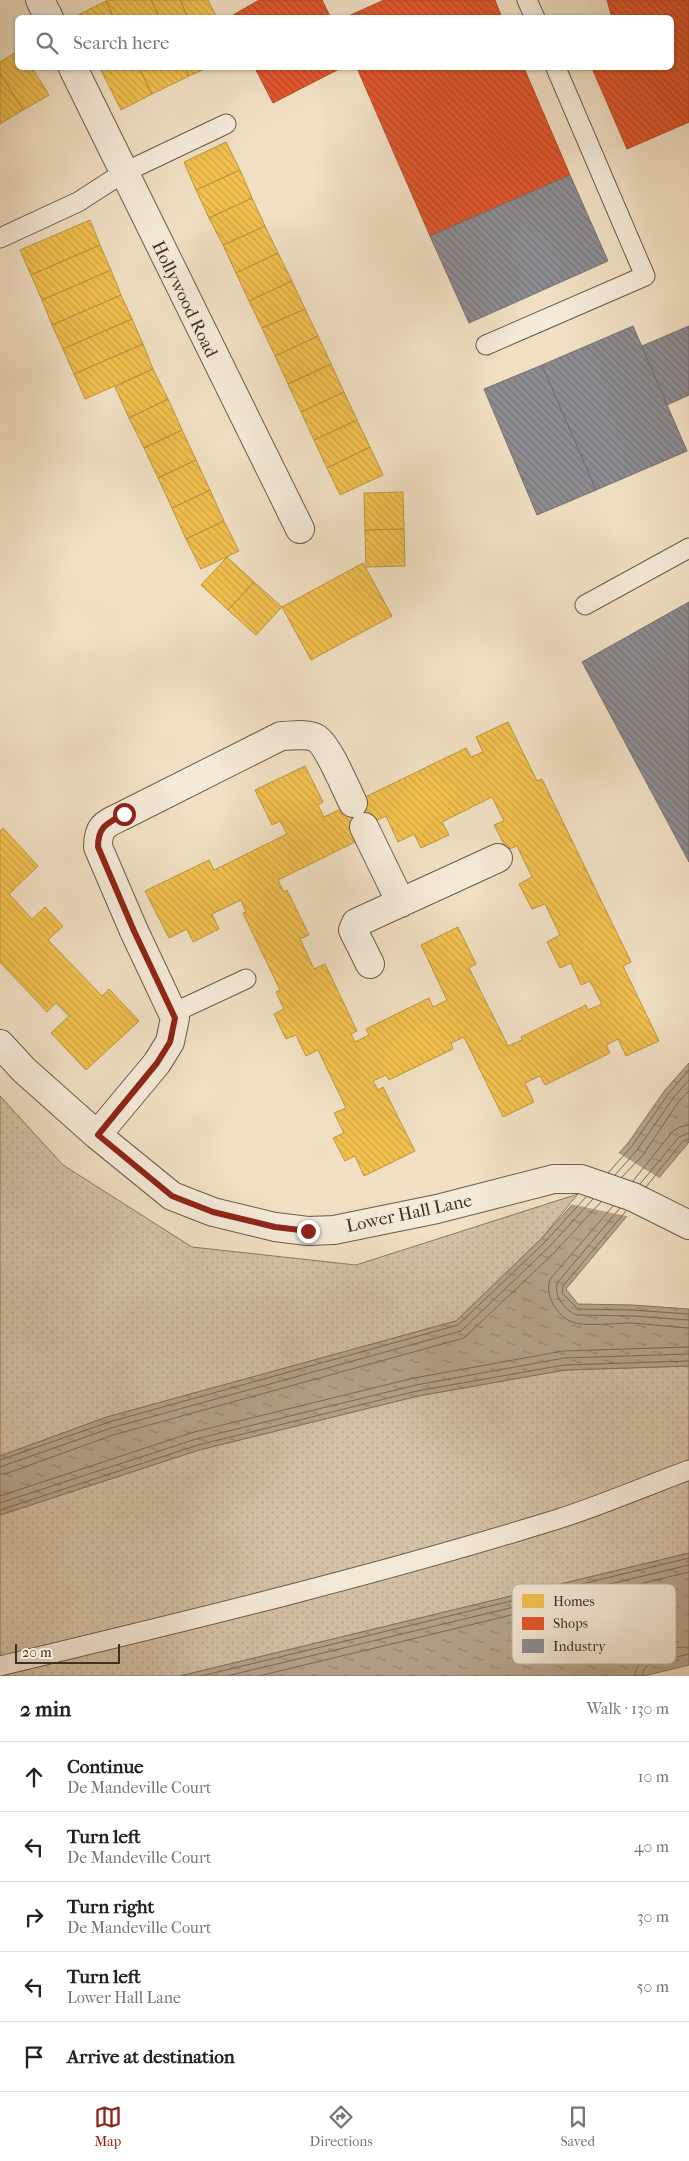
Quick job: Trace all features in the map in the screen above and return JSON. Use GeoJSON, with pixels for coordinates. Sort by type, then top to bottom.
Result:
{"type":"FeatureCollection","features":[{"type":"Feature","properties":{"kind":"street"},"geometry":{"type":"LineString","coordinates":[[40,0],[48,15]]}},
{"type":"Feature","properties":{"kind":"street","name":"Hollywood Road"},"geometry":{"type":"LineString","coordinates":[[74,70],[300,529]]}},
{"type":"Feature","properties":{"kind":"street"},"geometry":{"type":"LineString","coordinates":[[98,1135],[157,1063],[170,1042],[175,1018],[134,931],[98,847],[98,834],[105,825],[281,736],[302,735],[316,738],[325,747],[401,903]]}},
{"type":"Feature","properties":{"kind":"street"},"geometry":{"type":"LineString","coordinates":[[370,964],[353,930],[356,923],[498,858]]}},
{"type":"Feature","properties":{"kind":"street","name":"Lower Hall Lane"},"geometry":{"type":"LineString","coordinates":[[0,1044],[24,1070],[98,1135],[172,1196],[213,1212],[275,1227],[308,1231],[334,1230],[437,1209],[554,1179],[581,1179],[646,1203],[689,1225]]}},
{"type":"Feature","properties":{"kind":"lane"},"geometry":{"type":"LineString","coordinates":[[527,0],[534,15]]}},
{"type":"Feature","properties":{"kind":"lane"},"geometry":{"type":"LineString","coordinates":[[486,344],[645,276],[557,70]]}},
{"type":"Feature","properties":{"kind":"lane"},"geometry":{"type":"LineString","coordinates":[[0,238],[78,202],[123,172],[226,124]]}},
{"type":"Feature","properties":{"kind":"lane"},"geometry":{"type":"LineString","coordinates":[[584,605],[689,548]]}},
{"type":"Feature","properties":{"kind":"lane"},"geometry":{"type":"LineString","coordinates":[[173,1013],[246,979]]}},
{"type":"Feature","properties":{"kind":"lane"},"geometry":{"type":"LineString","coordinates":[[0,1666],[225,1612],[457,1548],[560,1518],[689,1470]]}},
{"type":"Feature","properties":{"kind":"shaded area"},"geometry":{"type":"Polygon","coordinates":[[[0,1096],[63,1165],[192,1247],[356,1265],[578,1194],[541,1239],[456,1321],[107,1417],[0,1456],[0,1096]]]}},
{"type":"Feature","properties":{"kind":"shaded area"},"geometry":{"type":"Polygon","coordinates":[[[689,1366],[689,1553],[561,1584],[512,1584],[512,1596],[180,1676],[0,1676],[0,1515],[199,1450],[418,1396],[565,1370],[689,1366]]]}},
{"type":"Feature","properties":{"kind":"water"},"geometry":{"type":"Polygon","coordinates":[[[689,1063],[689,1142],[566,1289],[578,1304],[689,1309],[689,1366],[565,1370],[418,1396],[199,1450],[0,1515],[0,1456],[107,1417],[456,1321],[541,1239],[628,1143],[665,1090],[689,1063]]]}},
{"type":"Feature","properties":{"kind":"water"},"geometry":{"type":"Polygon","coordinates":[[[689,1553],[689,1665],[644,1676],[180,1676],[512,1596],[512,1664],[676,1664],[676,1584],[561,1584],[689,1553]]]}},
{"type":"Feature","properties":{"kind":"pier"},"geometry":{"type":"Polygon","coordinates":[[[617,1152],[661,1179],[631,1217],[570,1204],[617,1152]]]}},
{"type":"Feature","properties":{"kind":"building: Homes"},"geometry":{"type":"Polygon","coordinates":[[[151,0],[158,15],[113,15],[106,1],[151,0]]]}},
{"type":"Feature","properties":{"kind":"building: Homes"},"geometry":{"type":"Polygon","coordinates":[[[151,0],[180,0],[187,15],[158,15],[151,0]]]}},
{"type":"Feature","properties":{"kind":"building: Homes"},"geometry":{"type":"Polygon","coordinates":[[[180,0],[208,0],[216,15],[187,15],[180,0]]]}},
{"type":"Feature","properties":{"kind":"building: Homes"},"geometry":{"type":"Polygon","coordinates":[[[106,1],[113,15],[78,15],[106,1]]]}},
{"type":"Feature","properties":{"kind":"building: Homes"},"geometry":{"type":"Polygon","coordinates":[[[15,53],[15,70],[33,70],[49,95],[23,110],[0,73],[0,62],[15,53]]]}},
{"type":"Feature","properties":{"kind":"building: Homes"},"geometry":{"type":"Polygon","coordinates":[[[101,70],[140,70],[152,94],[121,110],[101,70]]]}},
{"type":"Feature","properties":{"kind":"building: Homes"},"geometry":{"type":"Polygon","coordinates":[[[140,70],[186,70],[189,76],[152,94],[140,70]]]}},
{"type":"Feature","properties":{"kind":"building: Homes"},"geometry":{"type":"Polygon","coordinates":[[[186,70],[202,70],[189,76],[186,70]]]}},
{"type":"Feature","properties":{"kind":"building: Homes"},"geometry":{"type":"Polygon","coordinates":[[[0,73],[23,110],[0,124],[0,73]]]}},
{"type":"Feature","properties":{"kind":"building: Homes"},"geometry":{"type":"Polygon","coordinates":[[[226,142],[240,170],[196,190],[184,162],[226,142]]]}},
{"type":"Feature","properties":{"kind":"building: Homes"},"geometry":{"type":"Polygon","coordinates":[[[240,170],[252,198],[209,218],[196,190],[240,170]]]}},
{"type":"Feature","properties":{"kind":"building: Homes"},"geometry":{"type":"Polygon","coordinates":[[[252,198],[265,226],[223,245],[209,218],[252,198]]]}},
{"type":"Feature","properties":{"kind":"building: Homes"},"geometry":{"type":"Polygon","coordinates":[[[90,220],[100,245],[31,275],[20,250],[90,220]]]}},
{"type":"Feature","properties":{"kind":"building: Homes"},"geometry":{"type":"Polygon","coordinates":[[[265,226],[278,253],[236,273],[223,245],[265,226]]]}},
{"type":"Feature","properties":{"kind":"building: Homes"},"geometry":{"type":"Polygon","coordinates":[[[100,245],[111,270],[42,300],[31,275],[100,245]]]}},
{"type":"Feature","properties":{"kind":"building: Homes"},"geometry":{"type":"Polygon","coordinates":[[[278,253],[292,281],[249,301],[236,273],[278,253]]]}},
{"type":"Feature","properties":{"kind":"building: Homes"},"geometry":{"type":"Polygon","coordinates":[[[111,270],[121,295],[52,325],[42,300],[111,270]]]}},
{"type":"Feature","properties":{"kind":"building: Homes"},"geometry":{"type":"Polygon","coordinates":[[[292,281],[305,309],[262,328],[249,301],[292,281]]]}},
{"type":"Feature","properties":{"kind":"building: Homes"},"geometry":{"type":"Polygon","coordinates":[[[121,295],[132,319],[63,349],[52,325],[121,295]]]}},
{"type":"Feature","properties":{"kind":"building: Homes"},"geometry":{"type":"Polygon","coordinates":[[[305,309],[318,336],[275,356],[262,328],[305,309]]]}},
{"type":"Feature","properties":{"kind":"building: Homes"},"geometry":{"type":"Polygon","coordinates":[[[132,319],[143,344],[74,374],[63,349],[132,319]]]}},
{"type":"Feature","properties":{"kind":"building: Homes"},"geometry":{"type":"Polygon","coordinates":[[[318,336],[331,364],[288,384],[275,356],[318,336]]]}},
{"type":"Feature","properties":{"kind":"building: Homes"},"geometry":{"type":"Polygon","coordinates":[[[143,344],[153,369],[85,399],[74,374],[143,344]]]}},
{"type":"Feature","properties":{"kind":"building: Homes"},"geometry":{"type":"Polygon","coordinates":[[[331,364],[344,392],[301,412],[288,384],[331,364]]]}},
{"type":"Feature","properties":{"kind":"building: Homes"},"geometry":{"type":"Polygon","coordinates":[[[153,369],[168,399],[129,418],[115,387],[153,369]]]}},
{"type":"Feature","properties":{"kind":"building: Homes"},"geometry":{"type":"Polygon","coordinates":[[[344,392],[357,420],[314,440],[301,412],[344,392]]]}},
{"type":"Feature","properties":{"kind":"building: Homes"},"geometry":{"type":"Polygon","coordinates":[[[168,399],[182,430],[144,448],[129,418],[168,399]]]}},
{"type":"Feature","properties":{"kind":"building: Homes"},"geometry":{"type":"Polygon","coordinates":[[[357,420],[370,447],[327,468],[314,440],[357,420]]]}},
{"type":"Feature","properties":{"kind":"building: Homes"},"geometry":{"type":"Polygon","coordinates":[[[182,430],[196,460],[158,478],[144,448],[182,430]]]}},
{"type":"Feature","properties":{"kind":"building: Homes"},"geometry":{"type":"Polygon","coordinates":[[[370,447],[383,475],[340,495],[327,468],[370,447]]]}},
{"type":"Feature","properties":{"kind":"building: Homes"},"geometry":{"type":"Polygon","coordinates":[[[196,460],[210,490],[172,508],[158,478],[196,460]]]}},
{"type":"Feature","properties":{"kind":"building: Homes"},"geometry":{"type":"Polygon","coordinates":[[[210,490],[224,521],[186,539],[172,508],[210,490]]]}},
{"type":"Feature","properties":{"kind":"building: Homes"},"geometry":{"type":"Polygon","coordinates":[[[403,492],[404,529],[365,530],[364,493],[403,492]]]}},
{"type":"Feature","properties":{"kind":"building: Homes"},"geometry":{"type":"Polygon","coordinates":[[[224,521],[239,551],[201,569],[186,539],[224,521]]]}},
{"type":"Feature","properties":{"kind":"building: Homes"},"geometry":{"type":"Polygon","coordinates":[[[404,529],[405,566],[366,567],[365,530],[404,529]]]}},
{"type":"Feature","properties":{"kind":"building: Homes"},"geometry":{"type":"Polygon","coordinates":[[[227,557],[254,582],[228,610],[201,585],[227,557]]]}},
{"type":"Feature","properties":{"kind":"building: Homes"},"geometry":{"type":"Polygon","coordinates":[[[363,563],[392,616],[311,660],[282,607],[363,563]]]}},
{"type":"Feature","properties":{"kind":"building: Homes"},"geometry":{"type":"Polygon","coordinates":[[[254,582],[282,607],[256,635],[228,610],[254,582]]]}},
{"type":"Feature","properties":{"kind":"building: Homes"},"geometry":{"type":"Polygon","coordinates":[[[508,722],[537,781],[542,779],[631,962],[623,966],[659,1041],[626,1056],[618,1039],[606,1045],[610,1053],[545,1085],[540,1076],[525,1083],[534,1102],[503,1117],[464,1037],[451,1043],[453,1049],[389,1080],[386,1075],[373,1081],[378,1090],[383,1087],[415,1151],[364,1176],[355,1156],[345,1161],[333,1138],[344,1133],[334,1113],[346,1108],[318,1050],[306,1056],[296,1035],[286,1039],[274,1014],[284,1009],[276,992],[280,990],[243,913],[246,912],[241,900],[212,914],[219,929],[193,942],[187,929],[169,938],[145,891],[209,860],[214,870],[287,834],[280,821],[272,825],[255,790],[305,766],[323,802],[318,805],[324,817],[466,748],[471,757],[483,752],[476,737],[508,722]],[[492,797],[442,822],[449,835],[421,848],[414,834],[398,842],[386,816],[351,833],[355,842],[278,880],[284,892],[287,890],[309,935],[300,939],[314,969],[325,964],[357,1031],[351,1034],[355,1042],[369,1035],[366,1029],[429,998],[433,1007],[447,1000],[421,945],[458,927],[476,964],[469,968],[508,1046],[522,1040],[521,1037],[586,1005],[588,1010],[602,1004],[590,981],[581,985],[571,963],[560,968],[547,942],[560,935],[545,904],[532,909],[519,884],[532,877],[517,846],[507,850],[494,825],[504,821],[492,797]]]}},
{"type":"Feature","properties":{"kind":"building: Homes"},"geometry":{"type":"Polygon","coordinates":[[[3,828],[38,866],[9,894],[32,919],[45,907],[63,926],[48,940],[102,996],[109,989],[139,1021],[86,1070],[51,1033],[69,1016],[56,1003],[47,1012],[0,962],[0,831],[3,828]]]}},
{"type":"Feature","properties":{"kind":"building: Shops"},"geometry":{"type":"Polygon","coordinates":[[[259,0],[322,0],[330,15],[233,15],[259,0]]]}},
{"type":"Feature","properties":{"kind":"building: Shops"},"geometry":{"type":"Polygon","coordinates":[[[384,0],[495,0],[501,15],[351,15],[384,0]]]}},
{"type":"Feature","properties":{"kind":"building: Shops"},"geometry":{"type":"Polygon","coordinates":[[[607,0],[689,0],[689,122],[627,149],[593,70],[674,70],[674,15],[611,15],[607,0]]]}},
{"type":"Feature","properties":{"kind":"building: Shops"},"geometry":{"type":"Polygon","coordinates":[[[256,70],[337,70],[273,103],[256,70]]]}},
{"type":"Feature","properties":{"kind":"building: Shops"},"geometry":{"type":"Polygon","coordinates":[[[358,70],[525,70],[570,175],[430,236],[358,70]]]}},
{"type":"Feature","properties":{"kind":"building: Industry"},"geometry":{"type":"Polygon","coordinates":[[[570,175],[608,261],[469,323],[430,236],[570,175]]]}},
{"type":"Feature","properties":{"kind":"building: Industry"},"geometry":{"type":"Polygon","coordinates":[[[633,326],[687,451],[596,490],[542,365],[633,326]]]}},
{"type":"Feature","properties":{"kind":"building: Industry"},"geometry":{"type":"Polygon","coordinates":[[[689,326],[689,395],[667,405],[642,346],[689,326]]]}},
{"type":"Feature","properties":{"kind":"building: Industry"},"geometry":{"type":"Polygon","coordinates":[[[542,365],[596,490],[537,515],[484,389],[542,365]]]}},
{"type":"Feature","properties":{"kind":"building: Industry"},"geometry":{"type":"Polygon","coordinates":[[[689,602],[689,862],[582,662],[689,602]]]}},
{"type":"Feature","properties":{"kind":"route"},"geometry":{"type":"LineString","coordinates":[[124,814],[105,825],[98,834],[98,847],[134,931],[175,1018],[170,1042],[157,1063],[98,1135],[172,1196],[213,1212],[275,1227],[308,1231]]}}]}
